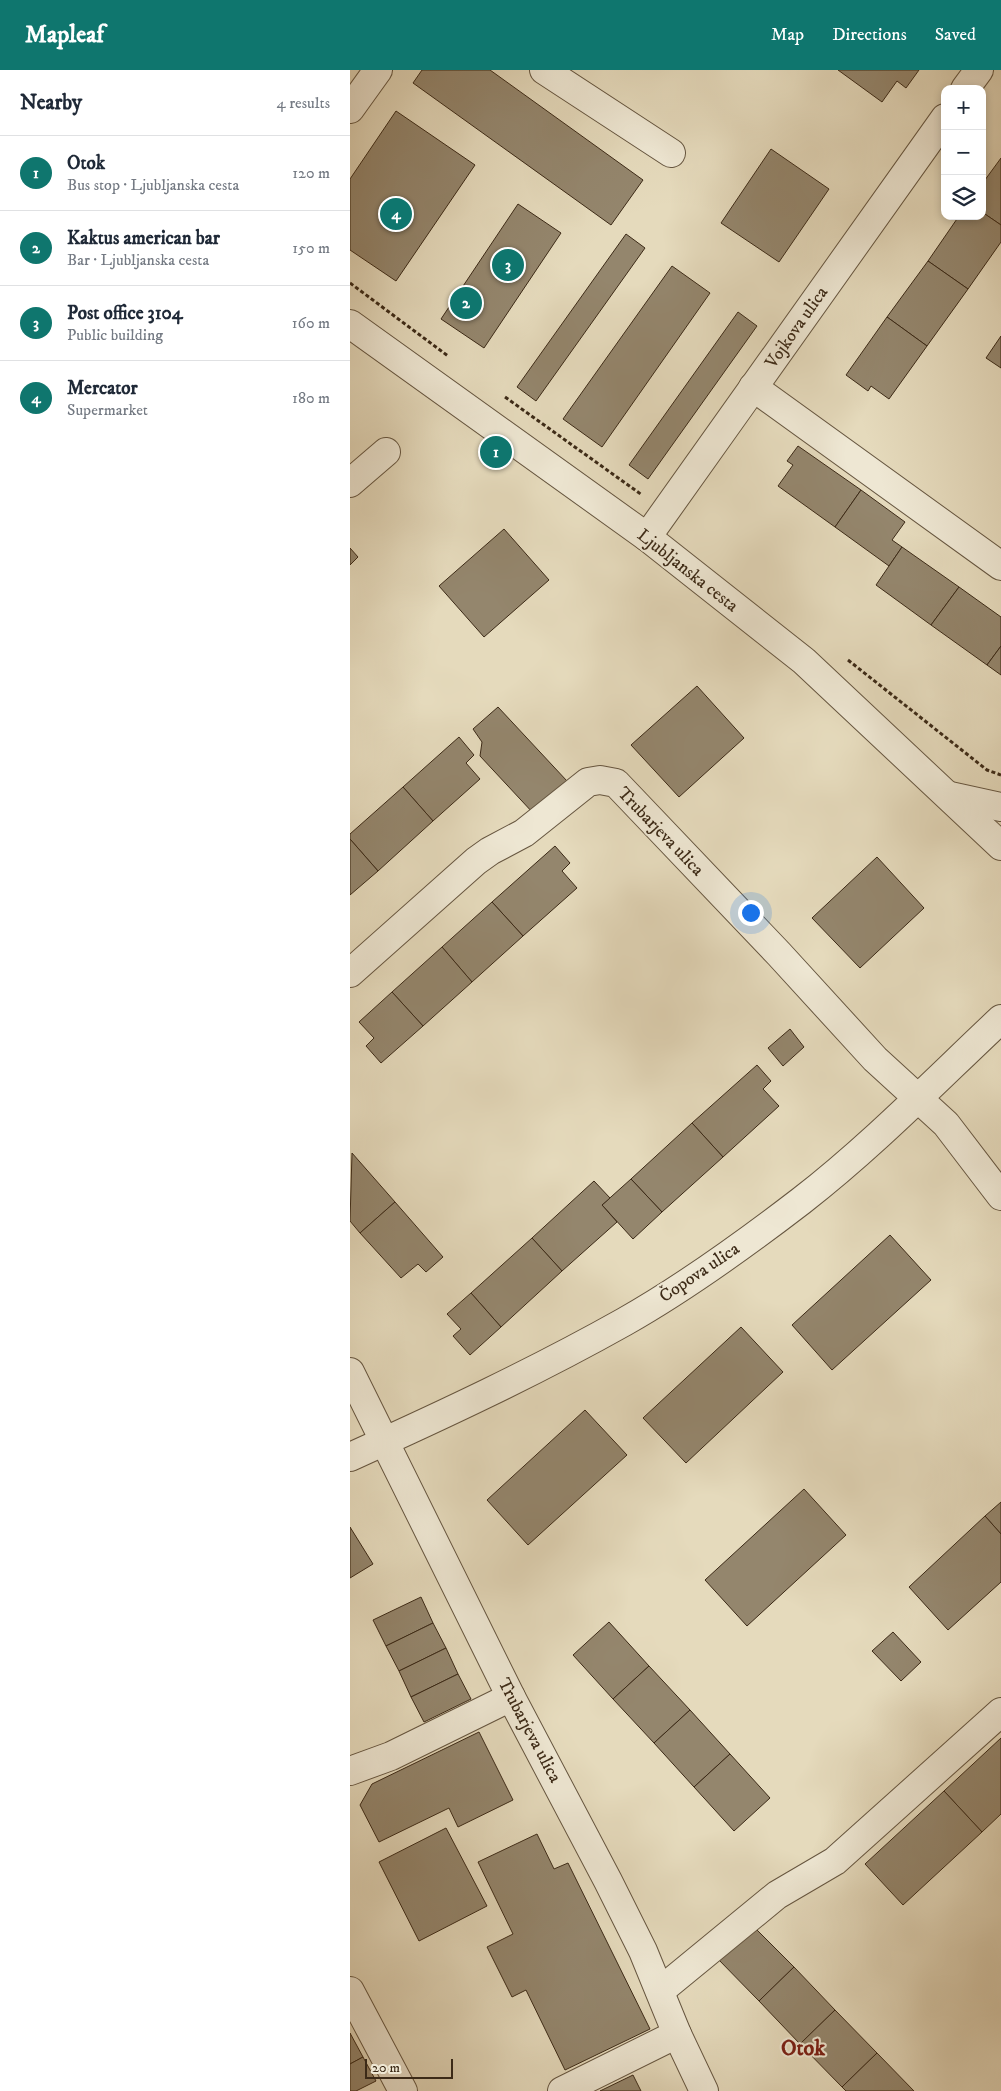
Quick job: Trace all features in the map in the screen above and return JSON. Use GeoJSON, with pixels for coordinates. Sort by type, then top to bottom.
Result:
{"type":"FeatureCollection","features":[{"type":"Feature","properties":{"kind":"street"},"geometry":{"type":"LineString","coordinates":[[350,109],[378,70]]}},
{"type":"Feature","properties":{"kind":"street"},"geometry":{"type":"LineString","coordinates":[[544,70],[671,153]]}},
{"type":"Feature","properties":{"kind":"street"},"geometry":{"type":"LineString","coordinates":[[968,85],[979,70]]}},
{"type":"Feature","properties":{"kind":"street","name":"Vojkova ulica"},"geometry":{"type":"LineString","coordinates":[[647,536],[941,124]]}},
{"type":"Feature","properties":{"kind":"street","name":"Ljubljanska cesta"},"geometry":{"type":"LineString","coordinates":[[350,324],[647,536],[804,661],[950,796],[1001,846]]}},
{"type":"Feature","properties":{"kind":"street"},"geometry":{"type":"LineString","coordinates":[[753,387],[1001,566]]}},
{"type":"Feature","properties":{"kind":"street"},"geometry":{"type":"LineString","coordinates":[[350,483],[386,452]]}},
{"type":"Feature","properties":{"kind":"street","name":"Trubarjeva ulica"},"geometry":{"type":"LineString","coordinates":[[350,973],[476,860],[490,850],[524,832],[588,782],[600,780],[616,783],[874,1059],[919,1097],[946,1124],[1001,1196]]}},
{"type":"Feature","properties":{"kind":"street"},"geometry":{"type":"LineString","coordinates":[[950,796],[1001,807]]}},
{"type":"Feature","properties":{"kind":"street","name":"Čopova ulica"},"geometry":{"type":"LineString","coordinates":[[350,1457],[529,1373],[626,1321],[682,1284],[802,1200],[919,1097],[1001,1019]]}},
{"type":"Feature","properties":{"kind":"street","name":"Trubarjeva ulica"},"geometry":{"type":"LineString","coordinates":[[350,1372],[512,1697],[608,1881],[660,1991],[677,2034],[704,2091]]}},
{"type":"Feature","properties":{"kind":"street"},"geometry":{"type":"LineString","coordinates":[[350,1772],[391,1756],[512,1697]]}},
{"type":"Feature","properties":{"kind":"street"},"geometry":{"type":"LineString","coordinates":[[660,1991],[777,1895],[835,1861],[1001,1712]]}},
{"type":"Feature","properties":{"kind":"street"},"geometry":{"type":"LineString","coordinates":[[350,1991],[403,2091]]}},
{"type":"Feature","properties":{"kind":"street"},"geometry":{"type":"LineString","coordinates":[[562,2091],[677,2034]]}},
{"type":"Feature","properties":{"kind":"building"},"geometry":{"type":"Polygon","coordinates":[[[422,70],[490,70],[643,180],[611,225],[413,83],[422,70]]]}},
{"type":"Feature","properties":{"kind":"building"},"geometry":{"type":"Polygon","coordinates":[[[838,70],[919,70],[906,88],[897,81],[882,102],[838,70]]]}},
{"type":"Feature","properties":{"kind":"building"},"geometry":{"type":"Polygon","coordinates":[[[396,111],[475,165],[396,281],[350,250],[350,179],[396,111]]]}},
{"type":"Feature","properties":{"kind":"building"},"geometry":{"type":"Polygon","coordinates":[[[771,149],[829,189],[779,262],[721,223],[771,149]]]}},
{"type":"Feature","properties":{"kind":"building"},"geometry":{"type":"Polygon","coordinates":[[[1001,158],[1001,225],[986,215],[986,179],[1001,158]]]}},
{"type":"Feature","properties":{"kind":"building"},"geometry":{"type":"Polygon","coordinates":[[[518,204],[561,233],[484,348],[441,319],[518,204]]]}},
{"type":"Feature","properties":{"kind":"building"},"geometry":{"type":"Polygon","coordinates":[[[986,215],[1001,225],[1001,242],[968,289],[928,261],[956,220],[986,220],[986,215]]]}},
{"type":"Feature","properties":{"kind":"building"},"geometry":{"type":"Polygon","coordinates":[[[626,234],[645,248],[536,401],[517,387],[626,234]]]}},
{"type":"Feature","properties":{"kind":"building"},"geometry":{"type":"Polygon","coordinates":[[[928,261],[968,289],[927,346],[887,317],[928,261]]]}},
{"type":"Feature","properties":{"kind":"building"},"geometry":{"type":"Polygon","coordinates":[[[672,266],[710,293],[602,447],[563,419],[672,266]]]}},
{"type":"Feature","properties":{"kind":"building"},"geometry":{"type":"Polygon","coordinates":[[[738,312],[757,326],[648,479],[629,465],[738,312]]]}},
{"type":"Feature","properties":{"kind":"building"},"geometry":{"type":"Polygon","coordinates":[[[887,317],[927,346],[889,399],[871,386],[868,391],[846,375],[887,317]]]}},
{"type":"Feature","properties":{"kind":"building"},"geometry":{"type":"Polygon","coordinates":[[[1001,336],[1001,368],[986,358],[1001,336]]]}},
{"type":"Feature","properties":{"kind":"building"},"geometry":{"type":"Polygon","coordinates":[[[798,446],[861,490],[835,527],[778,486],[793,465],[787,461],[798,446]]]}},
{"type":"Feature","properties":{"kind":"building"},"geometry":{"type":"Polygon","coordinates":[[[861,490],[905,522],[892,540],[902,547],[889,566],[835,527],[861,490]]]}},
{"type":"Feature","properties":{"kind":"building"},"geometry":{"type":"Polygon","coordinates":[[[504,529],[549,580],[484,637],[439,586],[504,529]]]}},
{"type":"Feature","properties":{"kind":"building"},"geometry":{"type":"Polygon","coordinates":[[[902,547],[959,587],[931,625],[876,585],[902,547]]]}},
{"type":"Feature","properties":{"kind":"building"},"geometry":{"type":"Polygon","coordinates":[[[350,548],[358,557],[350,565],[350,548]]]}},
{"type":"Feature","properties":{"kind":"building"},"geometry":{"type":"Polygon","coordinates":[[[959,587],[1001,617],[1001,646],[987,665],[931,625],[959,587]]]}},
{"type":"Feature","properties":{"kind":"building"},"geometry":{"type":"Polygon","coordinates":[[[1001,646],[1001,675],[987,665],[1001,646]]]}},
{"type":"Feature","properties":{"kind":"building"},"geometry":{"type":"Polygon","coordinates":[[[697,686],[744,738],[679,797],[631,745],[697,686]]]}},
{"type":"Feature","properties":{"kind":"building"},"geometry":{"type":"Polygon","coordinates":[[[498,707],[567,781],[534,814],[480,756],[482,742],[473,729],[498,707]]]}},
{"type":"Feature","properties":{"kind":"building"},"geometry":{"type":"Polygon","coordinates":[[[459,737],[474,755],[466,763],[480,779],[433,821],[403,787],[459,737]]]}},
{"type":"Feature","properties":{"kind":"building"},"geometry":{"type":"Polygon","coordinates":[[[403,787],[433,821],[378,871],[350,839],[350,834],[403,787]]]}},
{"type":"Feature","properties":{"kind":"building"},"geometry":{"type":"Polygon","coordinates":[[[350,839],[378,871],[350,895],[350,839]]]}},
{"type":"Feature","properties":{"kind":"building"},"geometry":{"type":"Polygon","coordinates":[[[555,846],[570,863],[562,871],[577,888],[523,936],[492,902],[555,846]]]}},
{"type":"Feature","properties":{"kind":"building"},"geometry":{"type":"Polygon","coordinates":[[[877,857],[924,908],[860,968],[812,918],[877,857]]]}},
{"type":"Feature","properties":{"kind":"building"},"geometry":{"type":"Polygon","coordinates":[[[492,902],[523,936],[472,982],[442,947],[492,902]]]}},
{"type":"Feature","properties":{"kind":"building"},"geometry":{"type":"Polygon","coordinates":[[[442,947],[472,982],[423,1026],[392,992],[442,947]]]}},
{"type":"Feature","properties":{"kind":"building"},"geometry":{"type":"Polygon","coordinates":[[[392,992],[423,1026],[381,1063],[366,1046],[374,1038],[359,1022],[392,992]]]}},
{"type":"Feature","properties":{"kind":"building"},"geometry":{"type":"Polygon","coordinates":[[[790,1029],[804,1047],[783,1066],[768,1048],[790,1029]]]}},
{"type":"Feature","properties":{"kind":"building"},"geometry":{"type":"Polygon","coordinates":[[[757,1065],[771,1081],[763,1089],[779,1106],[723,1157],[692,1123],[757,1065]]]}},
{"type":"Feature","properties":{"kind":"building"},"geometry":{"type":"Polygon","coordinates":[[[692,1123],[723,1157],[662,1212],[631,1179],[692,1123]]]}},
{"type":"Feature","properties":{"kind":"building"},"geometry":{"type":"Polygon","coordinates":[[[352,1153],[395,1202],[360,1233],[350,1221],[352,1153]]]}},
{"type":"Feature","properties":{"kind":"building"},"geometry":{"type":"Polygon","coordinates":[[[631,1179],[662,1212],[633,1239],[602,1205],[631,1179]]]}},
{"type":"Feature","properties":{"kind":"building"},"geometry":{"type":"Polygon","coordinates":[[[594,1181],[610,1198],[602,1205],[617,1222],[562,1271],[532,1238],[594,1181]]]}},
{"type":"Feature","properties":{"kind":"building"},"geometry":{"type":"Polygon","coordinates":[[[395,1202],[443,1257],[426,1272],[418,1264],[401,1278],[360,1233],[395,1202]]]}},
{"type":"Feature","properties":{"kind":"building"},"geometry":{"type":"Polygon","coordinates":[[[890,1235],[931,1280],[832,1370],[792,1325],[890,1235]]]}},
{"type":"Feature","properties":{"kind":"building"},"geometry":{"type":"Polygon","coordinates":[[[532,1238],[562,1271],[501,1327],[471,1293],[532,1238]]]}},
{"type":"Feature","properties":{"kind":"building"},"geometry":{"type":"Polygon","coordinates":[[[471,1293],[501,1327],[470,1355],[453,1336],[461,1329],[447,1314],[471,1293]]]}},
{"type":"Feature","properties":{"kind":"building"},"geometry":{"type":"Polygon","coordinates":[[[741,1327],[783,1372],[686,1463],[643,1418],[741,1327]]]}},
{"type":"Feature","properties":{"kind":"building"},"geometry":{"type":"Polygon","coordinates":[[[585,1410],[627,1455],[528,1545],[487,1500],[585,1410]]]}},
{"type":"Feature","properties":{"kind":"building"},"geometry":{"type":"Polygon","coordinates":[[[804,1489],[846,1535],[747,1626],[705,1580],[804,1489]]]}},
{"type":"Feature","properties":{"kind":"building"},"geometry":{"type":"Polygon","coordinates":[[[1001,1502],[1001,1534],[985,1516],[1001,1502]]]}},
{"type":"Feature","properties":{"kind":"building"},"geometry":{"type":"Polygon","coordinates":[[[985,1516],[1001,1534],[1001,1582],[948,1630],[909,1587],[985,1516]]]}},
{"type":"Feature","properties":{"kind":"building"},"geometry":{"type":"Polygon","coordinates":[[[350,1527],[373,1564],[350,1578],[350,1527]]]}},
{"type":"Feature","properties":{"kind":"building"},"geometry":{"type":"Polygon","coordinates":[[[421,1597],[433,1623],[386,1646],[373,1620],[421,1597]]]}},
{"type":"Feature","properties":{"kind":"building"},"geometry":{"type":"Polygon","coordinates":[[[609,1622],[649,1666],[613,1699],[573,1655],[609,1622]]]}},
{"type":"Feature","properties":{"kind":"building"},"geometry":{"type":"Polygon","coordinates":[[[433,1623],[446,1648],[399,1671],[386,1646],[433,1623]]]}},
{"type":"Feature","properties":{"kind":"building"},"geometry":{"type":"Polygon","coordinates":[[[893,1632],[921,1662],[901,1681],[872,1651],[893,1632]]]}},
{"type":"Feature","properties":{"kind":"building"},"geometry":{"type":"Polygon","coordinates":[[[446,1648],[458,1674],[411,1697],[399,1671],[446,1648]]]}},
{"type":"Feature","properties":{"kind":"building"},"geometry":{"type":"Polygon","coordinates":[[[649,1666],[690,1710],[654,1743],[613,1699],[649,1666]]]}},
{"type":"Feature","properties":{"kind":"building"},"geometry":{"type":"Polygon","coordinates":[[[458,1674],[471,1699],[424,1722],[411,1697],[458,1674]]]}},
{"type":"Feature","properties":{"kind":"building"},"geometry":{"type":"Polygon","coordinates":[[[690,1710],[730,1754],[694,1787],[654,1743],[690,1710]]]}},
{"type":"Feature","properties":{"kind":"building"},"geometry":{"type":"Polygon","coordinates":[[[479,1732],[513,1800],[458,1827],[449,1808],[379,1842],[360,1805],[372,1784],[479,1732]]]}},
{"type":"Feature","properties":{"kind":"building"},"geometry":{"type":"Polygon","coordinates":[[[1001,1738],[1001,1814],[982,1832],[944,1791],[1001,1738]]]}},
{"type":"Feature","properties":{"kind":"building"},"geometry":{"type":"Polygon","coordinates":[[[730,1754],[770,1798],[734,1831],[694,1787],[730,1754]]]}},
{"type":"Feature","properties":{"kind":"building"},"geometry":{"type":"Polygon","coordinates":[[[944,1791],[982,1832],[903,1905],[865,1864],[944,1791]]]}},
{"type":"Feature","properties":{"kind":"building"},"geometry":{"type":"Polygon","coordinates":[[[446,1828],[487,1906],[419,1941],[379,1862],[446,1828]]]}},
{"type":"Feature","properties":{"kind":"building"},"geometry":{"type":"Polygon","coordinates":[[[537,1834],[554,1869],[568,1863],[650,2029],[565,2070],[526,1990],[512,1997],[487,1947],[513,1934],[478,1862],[537,1834]]]}},
{"type":"Feature","properties":{"kind":"building"},"geometry":{"type":"Polygon","coordinates":[[[752,1925],[794,1967],[759,2001],[717,1958],[752,1925]]]}},
{"type":"Feature","properties":{"kind":"building"},"geometry":{"type":"Polygon","coordinates":[[[794,1967],[835,2010],[800,2044],[759,2001],[794,1967]]]}},
{"type":"Feature","properties":{"kind":"building"},"geometry":{"type":"Polygon","coordinates":[[[835,2010],[877,2053],[842,2087],[800,2044],[835,2010]]]}},
{"type":"Feature","properties":{"kind":"building"},"geometry":{"type":"Polygon","coordinates":[[[350,2033],[363,2057],[350,2064],[350,2033]]]}},
{"type":"Feature","properties":{"kind":"building"},"geometry":{"type":"Polygon","coordinates":[[[877,2053],[914,2091],[846,2091],[842,2087],[877,2053]]]}},
{"type":"Feature","properties":{"kind":"building"},"geometry":{"type":"Polygon","coordinates":[[[363,2057],[376,2081],[356,2091],[350,2091],[350,2064],[363,2057]]]}},
{"type":"Feature","properties":{"kind":"building"},"geometry":{"type":"Polygon","coordinates":[[[633,2075],[641,2091],[600,2091],[633,2075]]]}},
{"type":"Feature","properties":{"kind":"place","name":"Mercator"},"geometry":{"type":"Point","coordinates":[396,214]}},
{"type":"Feature","properties":{"kind":"place","name":"Post office 3104"},"geometry":{"type":"Point","coordinates":[508,265]}},
{"type":"Feature","properties":{"kind":"place","name":"Kaktus american bar"},"geometry":{"type":"Point","coordinates":[466,303]}},
{"type":"Feature","properties":{"kind":"place","name":"Otok"},"geometry":{"type":"Point","coordinates":[496,452]}},
{"type":"Feature","properties":{"kind":"district","name":"Otok"},"geometry":{"type":"Point","coordinates":[803,2047]}}]}
